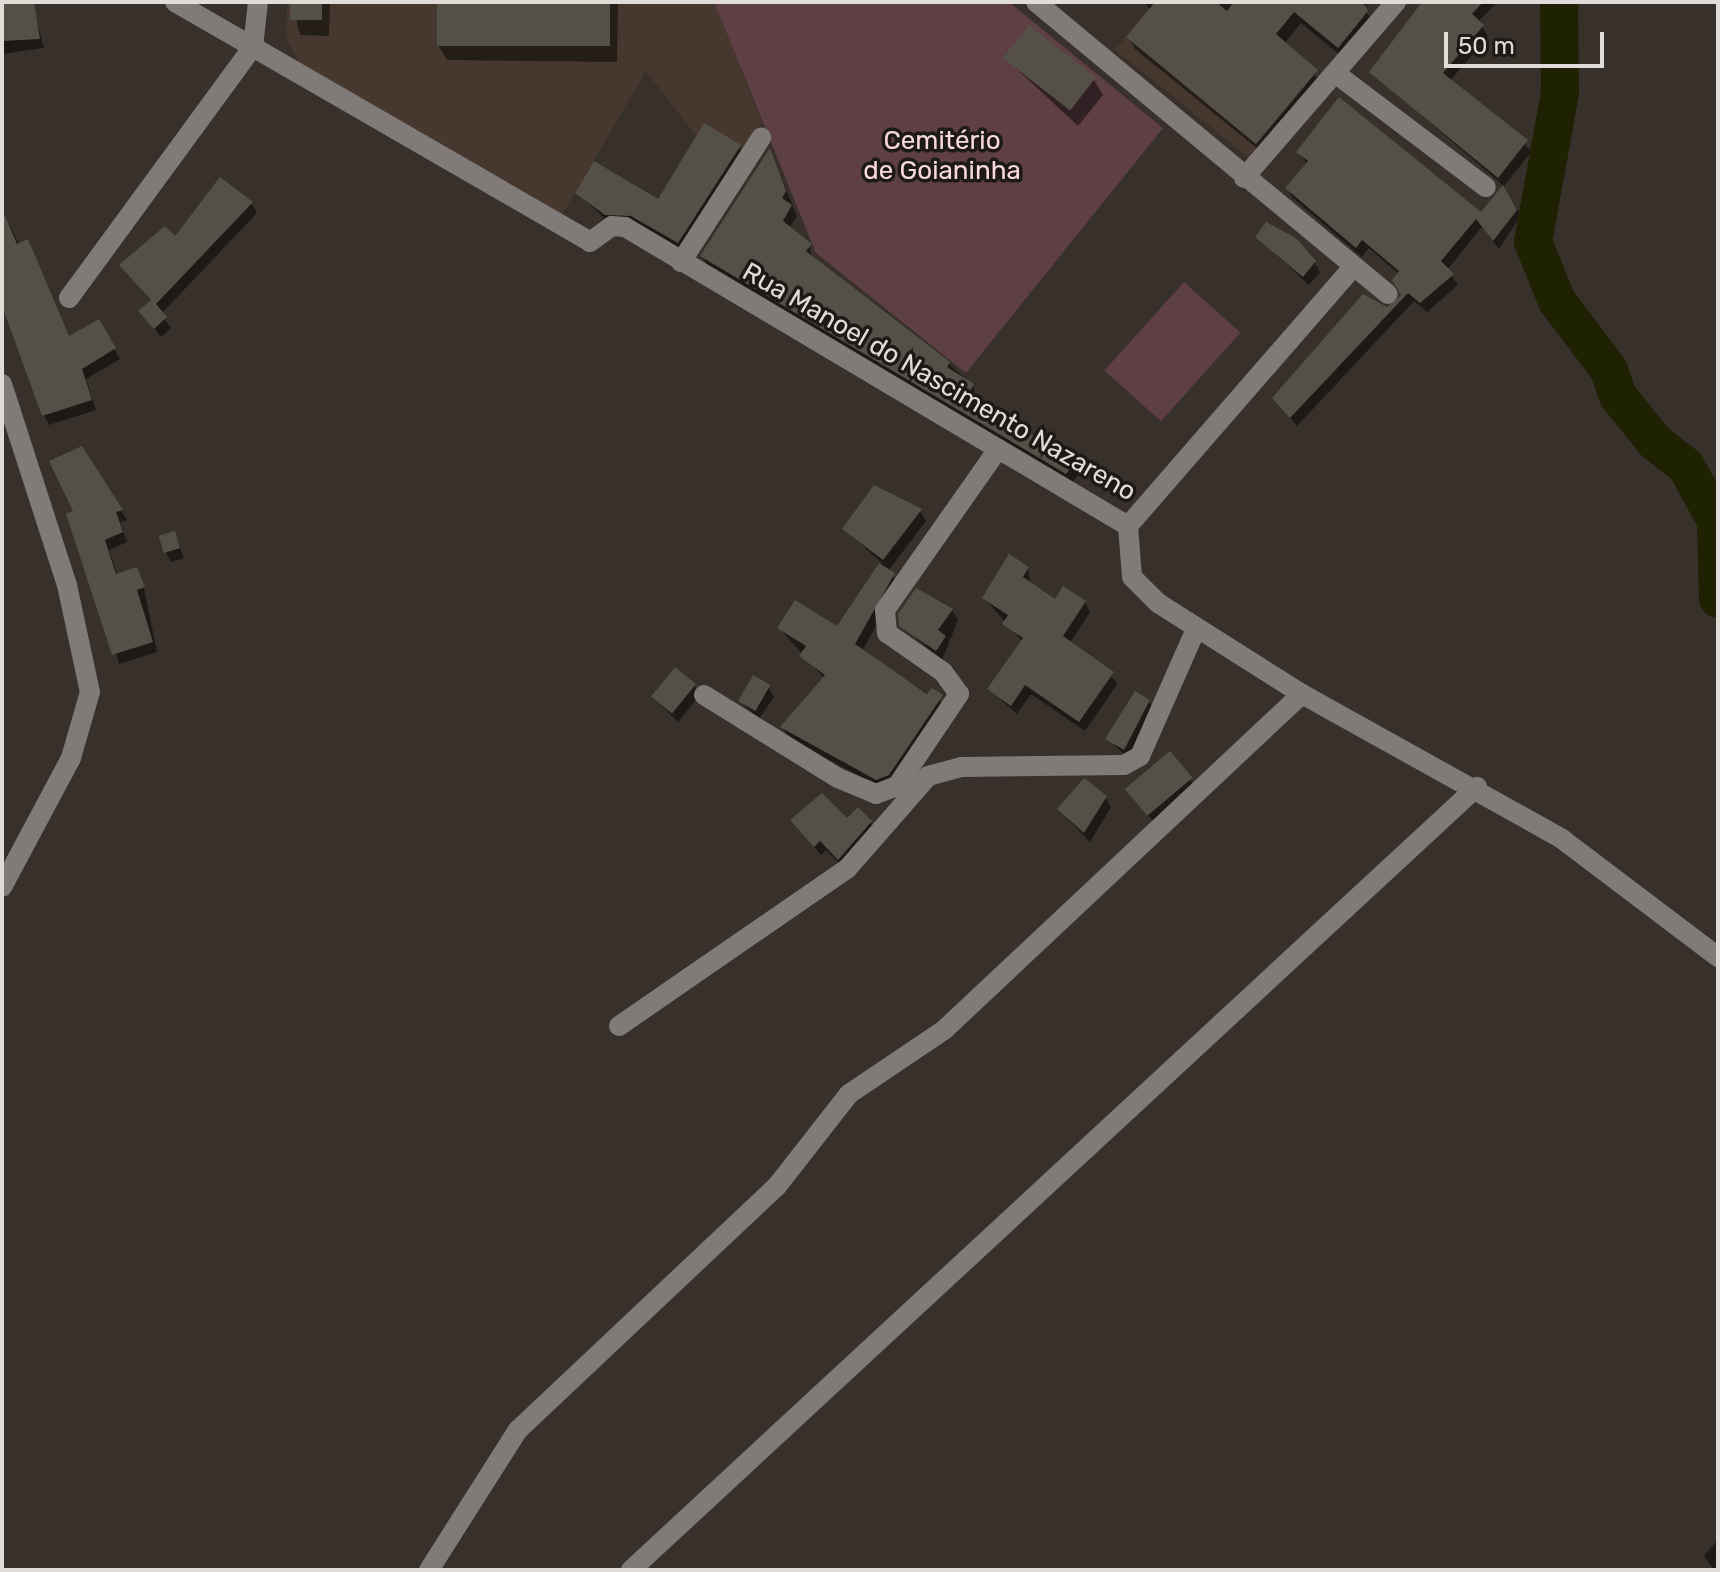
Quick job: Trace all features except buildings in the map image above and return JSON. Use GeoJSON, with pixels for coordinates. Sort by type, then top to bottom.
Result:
{"type":"FeatureCollection","features":[{"type":"Feature","properties":{"kind":"street"},"geometry":{"type":"LineString","coordinates":[[175,2],[253,47]]}},
{"type":"Feature","properties":{"kind":"street"},"geometry":{"type":"LineString","coordinates":[[69,298],[253,47],[258,2]]}},
{"type":"Feature","properties":{"kind":"street"},"geometry":{"type":"LineString","coordinates":[[1036,2],[1352,268],[1388,294]]}},
{"type":"Feature","properties":{"kind":"street"},"geometry":{"type":"LineString","coordinates":[[1244,178],[1335,73],[1384,6]]}},
{"type":"Feature","properties":{"kind":"street","name":"Rua Manoel do Nascimento Nazareno"},"geometry":{"type":"LineString","coordinates":[[253,47],[590,242],[616,225],[638,234],[1128,526],[1352,268]]}},
{"type":"Feature","properties":{"kind":"street"},"geometry":{"type":"LineString","coordinates":[[1335,73],[1486,187]]}},
{"type":"Feature","properties":{"kind":"street"},"geometry":{"type":"LineString","coordinates":[[681,262],[761,138]]}},
{"type":"Feature","properties":{"kind":"street"},"geometry":{"type":"LineString","coordinates":[[2,384],[67,585],[90,692],[71,758],[3,884]]}},
{"type":"Feature","properties":{"kind":"street"},"geometry":{"type":"LineString","coordinates":[[704,695],[838,778],[876,794],[897,786],[959,694],[943,672],[887,633],[885,610],[998,449]]}},
{"type":"Feature","properties":{"kind":"street"},"geometry":{"type":"LineString","coordinates":[[1128,526],[1132,577],[1196,629],[1302,694],[1477,787],[1562,839],[1718,957]]}},
{"type":"Feature","properties":{"kind":"street"},"geometry":{"type":"LineString","coordinates":[[619,1026],[847,869],[928,776],[962,767],[1124,765],[1140,756],[1196,629]]}},
{"type":"Feature","properties":{"kind":"street"},"geometry":{"type":"LineString","coordinates":[[429,1570],[518,1430],[777,1186],[849,1094],[944,1030],[1302,694]]}},
{"type":"Feature","properties":{"kind":"street"},"geometry":{"type":"LineString","coordinates":[[631,1570],[1477,787]]}},
{"type":"Feature","properties":{"kind":"shaded area"},"geometry":{"type":"Polygon","coordinates":[[[287,2],[714,2],[762,123],[747,149],[704,123],[696,136],[646,71],[559,220],[299,63],[286,37],[287,2]]]}},
{"type":"Feature","properties":{"kind":"shaded area"},"geometry":{"type":"Polygon","coordinates":[[[1154,2],[1283,2],[1263,26],[1278,66],[1305,88],[1248,157],[1115,50],[1154,2]]]}},
{"type":"Feature","properties":{"kind":"green space","name":"Cemitério de Goianinha"},"geometry":{"type":"Polygon","coordinates":[[[714,2],[1009,2],[1163,128],[966,373],[816,253],[714,2]]]}},
{"type":"Feature","properties":{"kind":"green space"},"geometry":{"type":"Polygon","coordinates":[[[1184,282],[1240,333],[1161,421],[1104,370],[1184,282]]]}},
{"type":"Feature","properties":{"kind":"waterway"},"geometry":{"type":"LineString","coordinates":[[1559,2],[1560,93],[1533,242],[1557,301],[1609,370],[1618,396],[1655,442],[1686,466],[1716,521],[1718,599]]}}]}
